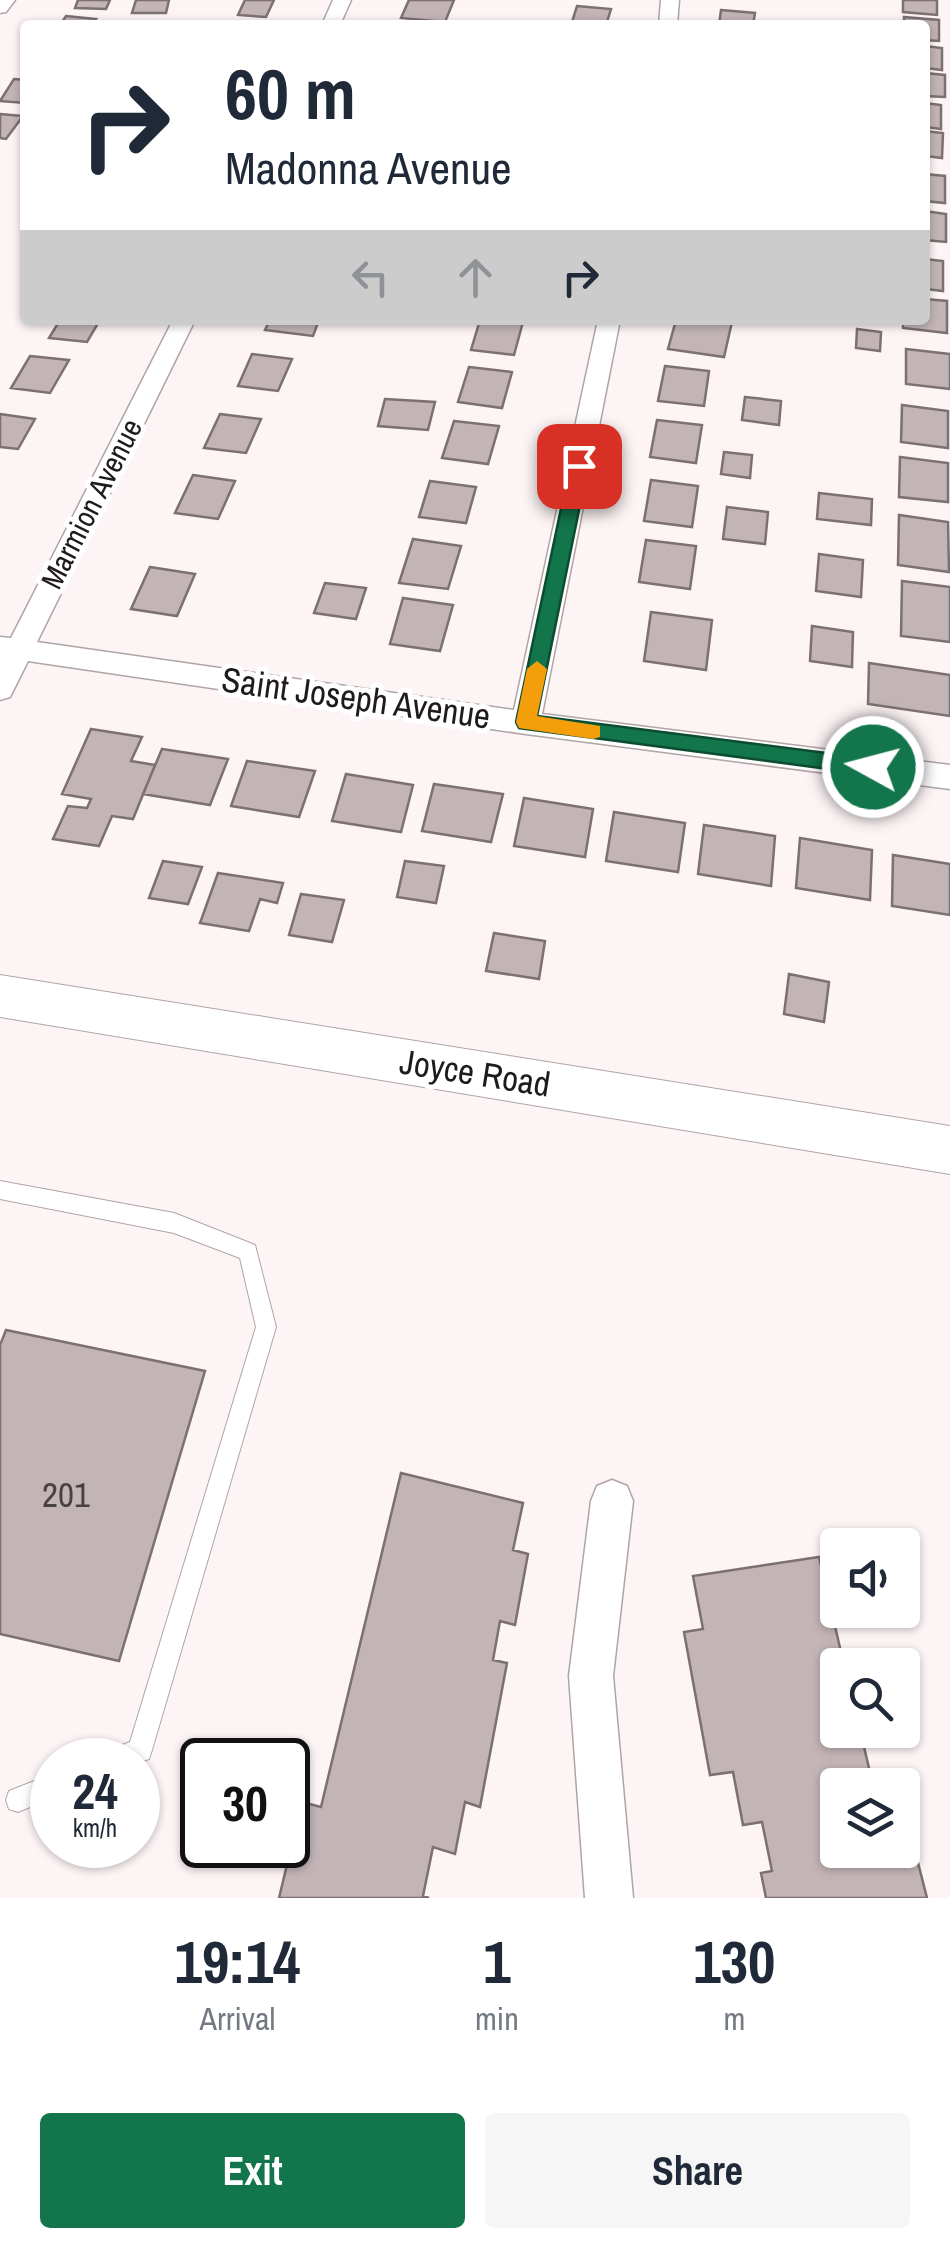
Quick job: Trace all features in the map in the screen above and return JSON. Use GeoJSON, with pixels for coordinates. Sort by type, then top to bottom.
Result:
{"type":"FeatureCollection","features":[{"type":"Feature","properties":{"kind":"street"},"geometry":{"type":"LineString","coordinates":[[0,8],[6,0]]}},
{"type":"Feature","properties":{"kind":"street","name":"Marmion Avenue"},"geometry":{"type":"LineString","coordinates":[[0,689],[10,649],[181,325]]}},
{"type":"Feature","properties":{"kind":"street"},"geometry":{"type":"LineString","coordinates":[[526,722],[608,325]]}},
{"type":"Feature","properties":{"kind":"street","name":"Saint Joseph Avenue"},"geometry":{"type":"LineString","coordinates":[[10,649],[950,777]]}},
{"type":"Feature","properties":{"kind":"street","name":"Joyce Road"},"geometry":{"type":"LineString","coordinates":[[0,996],[950,1150]]}},
{"type":"Feature","properties":{"kind":"street"},"geometry":{"type":"LineString","coordinates":[[608,1898],[591,1676],[612,1501]]}},
{"type":"Feature","properties":{"kind":"lane"},"geometry":{"type":"LineString","coordinates":[[0,1190],[174,1223],[248,1252],[266,1327],[144,1738]]}},
{"type":"Feature","properties":{"kind":"lane"},"geometry":{"type":"LineString","coordinates":[[18,1800],[30,1795]]}},
{"type":"Feature","properties":{"kind":"building"},"geometry":{"type":"Polygon","coordinates":[[[78,0],[110,0],[106,9],[75,8],[78,0]]]}},
{"type":"Feature","properties":{"kind":"building"},"geometry":{"type":"Polygon","coordinates":[[[136,0],[169,0],[166,13],[132,13],[136,0]]]}},
{"type":"Feature","properties":{"kind":"building"},"geometry":{"type":"Polygon","coordinates":[[[245,0],[274,0],[266,17],[238,15],[245,0]]]}},
{"type":"Feature","properties":{"kind":"building"},"geometry":{"type":"Polygon","coordinates":[[[409,0],[454,0],[446,20],[401,18],[409,0]]]}},
{"type":"Feature","properties":{"kind":"building"},"geometry":{"type":"Polygon","coordinates":[[[903,0],[937,0],[937,15],[903,12],[903,0]]]}},
{"type":"Feature","properties":{"kind":"building"},"geometry":{"type":"Polygon","coordinates":[[[577,6],[611,9],[608,20],[573,20],[577,6]]]}},
{"type":"Feature","properties":{"kind":"building"},"geometry":{"type":"Polygon","coordinates":[[[721,10],[755,13],[754,20],[720,20],[721,10]]]}},
{"type":"Feature","properties":{"kind":"building"},"geometry":{"type":"Polygon","coordinates":[[[66,16],[96,19],[95,20],[63,20],[66,16]]]}},
{"type":"Feature","properties":{"kind":"building"},"geometry":{"type":"Polygon","coordinates":[[[904,17],[939,20],[939,41],[930,40],[930,20],[904,17]]]}},
{"type":"Feature","properties":{"kind":"building"},"geometry":{"type":"Polygon","coordinates":[[[930,47],[942,48],[942,70],[930,69],[930,47]]]}},
{"type":"Feature","properties":{"kind":"building"},"geometry":{"type":"Polygon","coordinates":[[[930,74],[945,75],[945,97],[930,96],[930,74]]]}},
{"type":"Feature","properties":{"kind":"building"},"geometry":{"type":"Polygon","coordinates":[[[14,79],[20,80],[20,103],[0,101],[14,79]]]}},
{"type":"Feature","properties":{"kind":"building"},"geometry":{"type":"Polygon","coordinates":[[[930,104],[941,105],[941,129],[930,128],[930,104]]]}},
{"type":"Feature","properties":{"kind":"building"},"geometry":{"type":"Polygon","coordinates":[[[0,114],[20,116],[6,139],[0,138],[0,114]]]}},
{"type":"Feature","properties":{"kind":"building"},"geometry":{"type":"Polygon","coordinates":[[[930,132],[943,133],[942,158],[930,157],[930,132]]]}},
{"type":"Feature","properties":{"kind":"building"},"geometry":{"type":"Polygon","coordinates":[[[930,174],[945,176],[945,203],[930,202],[930,174]]]}},
{"type":"Feature","properties":{"kind":"building"},"geometry":{"type":"Polygon","coordinates":[[[930,212],[946,214],[946,242],[930,240],[930,212]]]}},
{"type":"Feature","properties":{"kind":"building"},"geometry":{"type":"Polygon","coordinates":[[[930,260],[943,261],[943,291],[930,290],[930,260]]]}},
{"type":"Feature","properties":{"kind":"building"},"geometry":{"type":"Polygon","coordinates":[[[930,299],[947,301],[947,333],[903,328],[930,325],[930,299]]]}},
{"type":"Feature","properties":{"kind":"building"},"geometry":{"type":"Polygon","coordinates":[[[57,325],[97,325],[87,342],[49,338],[57,325]]]}},
{"type":"Feature","properties":{"kind":"building"},"geometry":{"type":"Polygon","coordinates":[[[268,325],[317,325],[313,336],[265,330],[268,325]]]}},
{"type":"Feature","properties":{"kind":"building"},"geometry":{"type":"Polygon","coordinates":[[[478,325],[522,325],[514,355],[471,350],[478,325]]]}},
{"type":"Feature","properties":{"kind":"building"},"geometry":{"type":"Polygon","coordinates":[[[675,325],[731,325],[724,357],[668,349],[675,325]]]}},
{"type":"Feature","properties":{"kind":"building"},"geometry":{"type":"Polygon","coordinates":[[[857,329],[881,332],[880,351],[856,348],[857,329]]]}},
{"type":"Feature","properties":{"kind":"building"},"geometry":{"type":"Polygon","coordinates":[[[906,349],[950,354],[950,389],[906,384],[906,349]]]}},
{"type":"Feature","properties":{"kind":"building"},"geometry":{"type":"Polygon","coordinates":[[[252,354],[292,359],[278,391],[238,386],[252,354]]]}},
{"type":"Feature","properties":{"kind":"building"},"geometry":{"type":"Polygon","coordinates":[[[30,356],[69,360],[50,393],[11,388],[30,356]]]}},
{"type":"Feature","properties":{"kind":"building"},"geometry":{"type":"Polygon","coordinates":[[[665,366],[709,371],[704,406],[658,401],[665,366]]]}},
{"type":"Feature","properties":{"kind":"building"},"geometry":{"type":"Polygon","coordinates":[[[469,367],[512,372],[502,408],[458,402],[469,367]]]}},
{"type":"Feature","properties":{"kind":"building"},"geometry":{"type":"Polygon","coordinates":[[[745,397],[781,401],[779,425],[742,420],[745,397]]]}},
{"type":"Feature","properties":{"kind":"building"},"geometry":{"type":"Polygon","coordinates":[[[385,399],[435,402],[428,430],[378,426],[385,399]]]}},
{"type":"Feature","properties":{"kind":"building"},"geometry":{"type":"Polygon","coordinates":[[[902,405],[948,411],[948,448],[901,442],[902,405]]]}},
{"type":"Feature","properties":{"kind":"building"},"geometry":{"type":"Polygon","coordinates":[[[0,414],[35,419],[18,449],[0,447],[0,414]]]}},
{"type":"Feature","properties":{"kind":"building"},"geometry":{"type":"Polygon","coordinates":[[[220,414],[261,419],[246,453],[204,448],[220,414]]]}},
{"type":"Feature","properties":{"kind":"building"},"geometry":{"type":"Polygon","coordinates":[[[657,420],[702,425],[696,463],[650,457],[657,420]]]}},
{"type":"Feature","properties":{"kind":"building"},"geometry":{"type":"Polygon","coordinates":[[[454,421],[499,426],[488,464],[442,458],[454,421]]]}},
{"type":"Feature","properties":{"kind":"building"},"geometry":{"type":"Polygon","coordinates":[[[724,452],[752,455],[750,478],[721,474],[724,452]]]}},
{"type":"Feature","properties":{"kind":"building"},"geometry":{"type":"Polygon","coordinates":[[[900,457],[948,463],[948,502],[899,497],[900,457]]]}},
{"type":"Feature","properties":{"kind":"building"},"geometry":{"type":"Polygon","coordinates":[[[193,475],[235,481],[218,519],[175,513],[193,475]]]}},
{"type":"Feature","properties":{"kind":"building"},"geometry":{"type":"Polygon","coordinates":[[[651,480],[698,486],[692,527],[644,521],[651,480]]]}},
{"type":"Feature","properties":{"kind":"building"},"geometry":{"type":"Polygon","coordinates":[[[430,481],[476,487],[466,523],[419,517],[430,481]]]}},
{"type":"Feature","properties":{"kind":"building"},"geometry":{"type":"Polygon","coordinates":[[[819,493],[872,499],[871,525],[817,519],[819,493]]]}},
{"type":"Feature","properties":{"kind":"building"},"geometry":{"type":"Polygon","coordinates":[[[727,507],[768,512],[765,544],[723,539],[727,507]]]}},
{"type":"Feature","properties":{"kind":"building"},"geometry":{"type":"Polygon","coordinates":[[[899,515],[948,522],[949,572],[898,565],[899,515]]]}},
{"type":"Feature","properties":{"kind":"building"},"geometry":{"type":"Polygon","coordinates":[[[413,539],[461,546],[448,589],[399,583],[413,539]]]}},
{"type":"Feature","properties":{"kind":"building"},"geometry":{"type":"Polygon","coordinates":[[[646,540],[696,546],[690,589],[639,582],[646,540]]]}},
{"type":"Feature","properties":{"kind":"building"},"geometry":{"type":"Polygon","coordinates":[[[819,554],[863,560],[861,597],[816,591],[819,554]]]}},
{"type":"Feature","properties":{"kind":"building"},"geometry":{"type":"Polygon","coordinates":[[[150,567],[195,574],[177,616],[131,609],[150,567]]]}},
{"type":"Feature","properties":{"kind":"building"},"geometry":{"type":"Polygon","coordinates":[[[902,581],[950,587],[950,642],[901,636],[902,581]]]}},
{"type":"Feature","properties":{"kind":"building"},"geometry":{"type":"Polygon","coordinates":[[[325,583],[366,588],[356,619],[314,613],[325,583]]]}},
{"type":"Feature","properties":{"kind":"building"},"geometry":{"type":"Polygon","coordinates":[[[403,598],[453,605],[440,651],[390,644],[403,598]]]}},
{"type":"Feature","properties":{"kind":"building"},"geometry":{"type":"Polygon","coordinates":[[[651,612],[712,620],[706,670],[644,661],[651,612]]]}},
{"type":"Feature","properties":{"kind":"building"},"geometry":{"type":"Polygon","coordinates":[[[812,626],[853,632],[852,667],[810,661],[812,626]]]}},
{"type":"Feature","properties":{"kind":"building"},"geometry":{"type":"Polygon","coordinates":[[[869,663],[950,675],[950,716],[868,704],[869,663]]]}},
{"type":"Feature","properties":{"kind":"building"},"geometry":{"type":"Polygon","coordinates":[[[91,729],[142,737],[131,761],[155,765],[133,819],[112,816],[99,846],[53,839],[68,806],[87,808],[91,799],[62,794],[91,729]]]}},
{"type":"Feature","properties":{"kind":"building"},"geometry":{"type":"Polygon","coordinates":[[[162,749],[228,759],[210,805],[143,794],[162,749]]]}},
{"type":"Feature","properties":{"kind":"building"},"geometry":{"type":"Polygon","coordinates":[[[247,761],[315,771],[299,817],[231,806],[247,761]]]}},
{"type":"Feature","properties":{"kind":"building"},"geometry":{"type":"Polygon","coordinates":[[[346,774],[413,785],[401,832],[332,821],[346,774]]]}},
{"type":"Feature","properties":{"kind":"building"},"geometry":{"type":"Polygon","coordinates":[[[434,784],[503,794],[491,842],[422,831],[434,784]]]}},
{"type":"Feature","properties":{"kind":"building"},"geometry":{"type":"Polygon","coordinates":[[[524,798],[593,809],[585,857],[514,846],[524,798]]]}},
{"type":"Feature","properties":{"kind":"building"},"geometry":{"type":"Polygon","coordinates":[[[614,812],[685,823],[678,872],[606,861],[614,812]]]}},
{"type":"Feature","properties":{"kind":"building"},"geometry":{"type":"Polygon","coordinates":[[[704,825],[775,836],[771,886],[698,874],[704,825]]]}},
{"type":"Feature","properties":{"kind":"building"},"geometry":{"type":"Polygon","coordinates":[[[800,838],[872,850],[870,900],[796,888],[800,838]]]}},
{"type":"Feature","properties":{"kind":"building"},"geometry":{"type":"Polygon","coordinates":[[[893,855],[950,864],[950,915],[892,906],[893,855]]]}},
{"type":"Feature","properties":{"kind":"building"},"geometry":{"type":"Polygon","coordinates":[[[163,861],[202,867],[188,904],[149,898],[163,861]]]}},
{"type":"Feature","properties":{"kind":"building"},"geometry":{"type":"Polygon","coordinates":[[[405,861],[444,866],[436,903],[397,897],[405,861]]]}},
{"type":"Feature","properties":{"kind":"building"},"geometry":{"type":"Polygon","coordinates":[[[218,873],[283,883],[277,903],[260,899],[249,931],[200,923],[218,873]]]}},
{"type":"Feature","properties":{"kind":"building"},"geometry":{"type":"Polygon","coordinates":[[[301,894],[344,900],[332,942],[289,935],[301,894]]]}},
{"type":"Feature","properties":{"kind":"building"},"geometry":{"type":"Polygon","coordinates":[[[494,933],[545,941],[539,979],[486,971],[494,933]]]}},
{"type":"Feature","properties":{"kind":"building"},"geometry":{"type":"Polygon","coordinates":[[[789,974],[829,982],[824,1022],[784,1014],[789,974]]]}},
{"type":"Feature","properties":{"kind":"building"},"geometry":{"type":"Polygon","coordinates":[[[6,1330],[205,1371],[119,1661],[0,1634],[0,1345],[6,1330]]]}},
{"type":"Feature","properties":{"kind":"building"},"geometry":{"type":"Polygon","coordinates":[[[401,1473],[523,1503],[513,1550],[528,1554],[515,1625],[500,1621],[493,1660],[507,1663],[480,1807],[465,1802],[455,1854],[433,1847],[423,1896],[429,1898],[279,1898],[286,1868],[310,1868],[310,1804],[321,1807],[401,1473]]]}},
{"type":"Feature","properties":{"kind":"building"},"geometry":{"type":"Polygon","coordinates":[[[819,1557],[820,1628],[835,1628],[840,1648],[820,1648],[820,1748],[864,1748],[869,1768],[820,1768],[820,1868],[919,1868],[927,1898],[766,1898],[761,1873],[772,1871],[762,1822],[743,1825],[733,1772],[710,1775],[684,1632],[703,1629],[693,1576],[819,1557]]]}},
{"type":"Feature","properties":{"kind":"slow traffic"},"geometry":{"type":"LineString","coordinates":[[537,669],[526,722],[593,731]]}},
{"type":"Feature","properties":{"kind":"route"},"geometry":{"type":"LineString","coordinates":[[579,466],[526,722],[873,767]]}}]}
